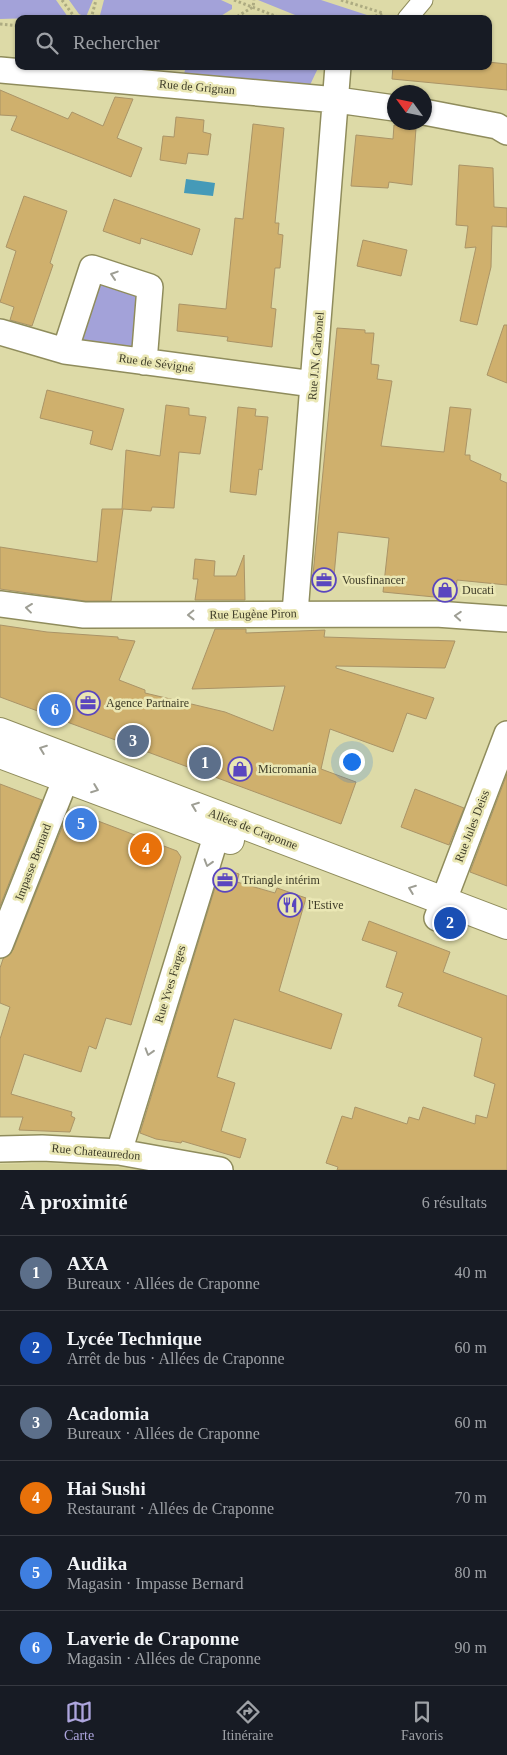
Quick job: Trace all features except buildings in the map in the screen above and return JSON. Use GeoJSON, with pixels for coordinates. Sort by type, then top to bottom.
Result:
{"type":"FeatureCollection","features":[{"type":"Feature","properties":{"kind":"main road","name":"Allées de Craponne"},"geometry":{"type":"LineString","coordinates":[[0,732],[219,826],[440,909],[507,944]]}},
{"type":"Feature","properties":{"kind":"main road","name":"Allées de Craponne"},"geometry":{"type":"LineString","coordinates":[[0,754],[66,778],[219,826]]}},
{"type":"Feature","properties":{"kind":"main road","name":"Allées de Craponne"},"geometry":{"type":"LineString","coordinates":[[440,909],[507,925]]}},
{"type":"Feature","properties":{"kind":"street"},"geometry":{"type":"LineString","coordinates":[[410,15],[423,0]]}},
{"type":"Feature","properties":{"kind":"street","name":"Rue de Grignan"},"geometry":{"type":"LineString","coordinates":[[0,70],[336,100],[387,107]]}},
{"type":"Feature","properties":{"kind":"street","name":"Rue J.N. Carbonel"},"geometry":{"type":"LineString","coordinates":[[295,613],[338,70]]}},
{"type":"Feature","properties":{"kind":"street"},"geometry":{"type":"LineString","coordinates":[[432,114],[497,126],[507,132]]}},
{"type":"Feature","properties":{"kind":"street"},"geometry":{"type":"LineString","coordinates":[[65,351],[92,268],[150,287],[144,362]]}},
{"type":"Feature","properties":{"kind":"street","name":"Rue de Sévigné"},"geometry":{"type":"LineString","coordinates":[[0,332],[65,351],[314,384]]}},
{"type":"Feature","properties":{"kind":"street","name":"Rue Eugène Piron"},"geometry":{"type":"LineString","coordinates":[[0,604],[84,615],[436,614],[507,619]]}},
{"type":"Feature","properties":{"kind":"street","name":"Rue Jules Deiss"},"geometry":{"type":"LineString","coordinates":[[440,909],[507,734]]}},
{"type":"Feature","properties":{"kind":"street","name":"Impasse Bernard"},"geometry":{"type":"LineString","coordinates":[[0,945],[66,778]]}},
{"type":"Feature","properties":{"kind":"street","name":"Rue Yves Farges"},"geometry":{"type":"LineString","coordinates":[[118,1152],[219,826]]}},
{"type":"Feature","properties":{"kind":"street","name":"Rue Chateauredon"},"geometry":{"type":"LineString","coordinates":[[0,1148],[118,1152],[216,1169]]}},
{"type":"Feature","properties":{"kind":"path"},"geometry":{"type":"LineString","coordinates":[[62,0],[73,15]]}},
{"type":"Feature","properties":{"kind":"path"},"geometry":{"type":"LineString","coordinates":[[92,15],[96,0]]}},
{"type":"Feature","properties":{"kind":"path"},"geometry":{"type":"LineString","coordinates":[[234,0],[273,15]]}},
{"type":"Feature","properties":{"kind":"path"},"geometry":{"type":"LineString","coordinates":[[253,7],[254,0]]}},
{"type":"Feature","properties":{"kind":"path"},"geometry":{"type":"LineString","coordinates":[[341,0],[382,13],[377,15]]}},
{"type":"Feature","properties":{"kind":"path"},"geometry":{"type":"LineString","coordinates":[[239,15],[253,7]]}},
{"type":"Feature","properties":{"kind":"path"},"geometry":{"type":"LineString","coordinates":[[0,24],[15,26]]}},
{"type":"Feature","properties":{"kind":"shaded area"},"geometry":{"type":"Polygon","coordinates":[[[0,0],[56,0],[67,15],[15,15],[15,19],[0,19],[0,0]]]}},
{"type":"Feature","properties":{"kind":"shaded area"},"geometry":{"type":"Polygon","coordinates":[[[69,0],[93,0],[87,15],[79,14],[69,0]]]}},
{"type":"Feature","properties":{"kind":"shaded area"},"geometry":{"type":"Polygon","coordinates":[[[104,0],[221,0],[232,5],[232,9],[222,15],[100,15],[104,0]]]}},
{"type":"Feature","properties":{"kind":"shaded area"},"geometry":{"type":"Polygon","coordinates":[[[258,0],[321,0],[367,15],[295,15],[258,0]]]}},
{"type":"Feature","properties":{"kind":"shaded area"},"geometry":{"type":"Polygon","coordinates":[[[185,70],[317,70],[310,85],[184,74],[185,70]]]}},
{"type":"Feature","properties":{"kind":"shaded area"},"geometry":{"type":"Polygon","coordinates":[[[186,179],[215,183],[213,196],[184,193],[186,179]]]}},
{"type":"Feature","properties":{"kind":"shaded area"},"geometry":{"type":"Polygon","coordinates":[[[98,280],[141,293],[136,348],[77,340],[98,280]]]}},
{"type":"Feature","properties":{"kind":"shaded area"},"geometry":{"type":"Polygon","coordinates":[[[0,1164],[107,1165],[141,1170],[0,1170],[0,1164]]]}},
{"type":"Feature","properties":{"kind":"place","name":"Vousfinancer"},"geometry":{"type":"Point","coordinates":[324,580]}},
{"type":"Feature","properties":{"kind":"place","name":"Ducati"},"geometry":{"type":"Point","coordinates":[445,590]}},
{"type":"Feature","properties":{"kind":"place","name":"Agence Partnaire"},"geometry":{"type":"Point","coordinates":[88,703]}},
{"type":"Feature","properties":{"kind":"place","name":"Laverie de Craponne"},"geometry":{"type":"Point","coordinates":[55,710]}},
{"type":"Feature","properties":{"kind":"place","name":"Acadomia"},"geometry":{"type":"Point","coordinates":[133,741]}},
{"type":"Feature","properties":{"kind":"place","name":"AXA"},"geometry":{"type":"Point","coordinates":[205,763]}},
{"type":"Feature","properties":{"kind":"place","name":"Micromania"},"geometry":{"type":"Point","coordinates":[240,769]}},
{"type":"Feature","properties":{"kind":"place","name":"Audika"},"geometry":{"type":"Point","coordinates":[81,824]}},
{"type":"Feature","properties":{"kind":"place","name":"Hai Sushi"},"geometry":{"type":"Point","coordinates":[146,849]}},
{"type":"Feature","properties":{"kind":"place","name":"Triangle intérim"},"geometry":{"type":"Point","coordinates":[225,880]}},
{"type":"Feature","properties":{"kind":"place","name":"l'Estive"},"geometry":{"type":"Point","coordinates":[290,905]}},
{"type":"Feature","properties":{"kind":"place","name":"Lycée Technique"},"geometry":{"type":"Point","coordinates":[450,923]}}]}
